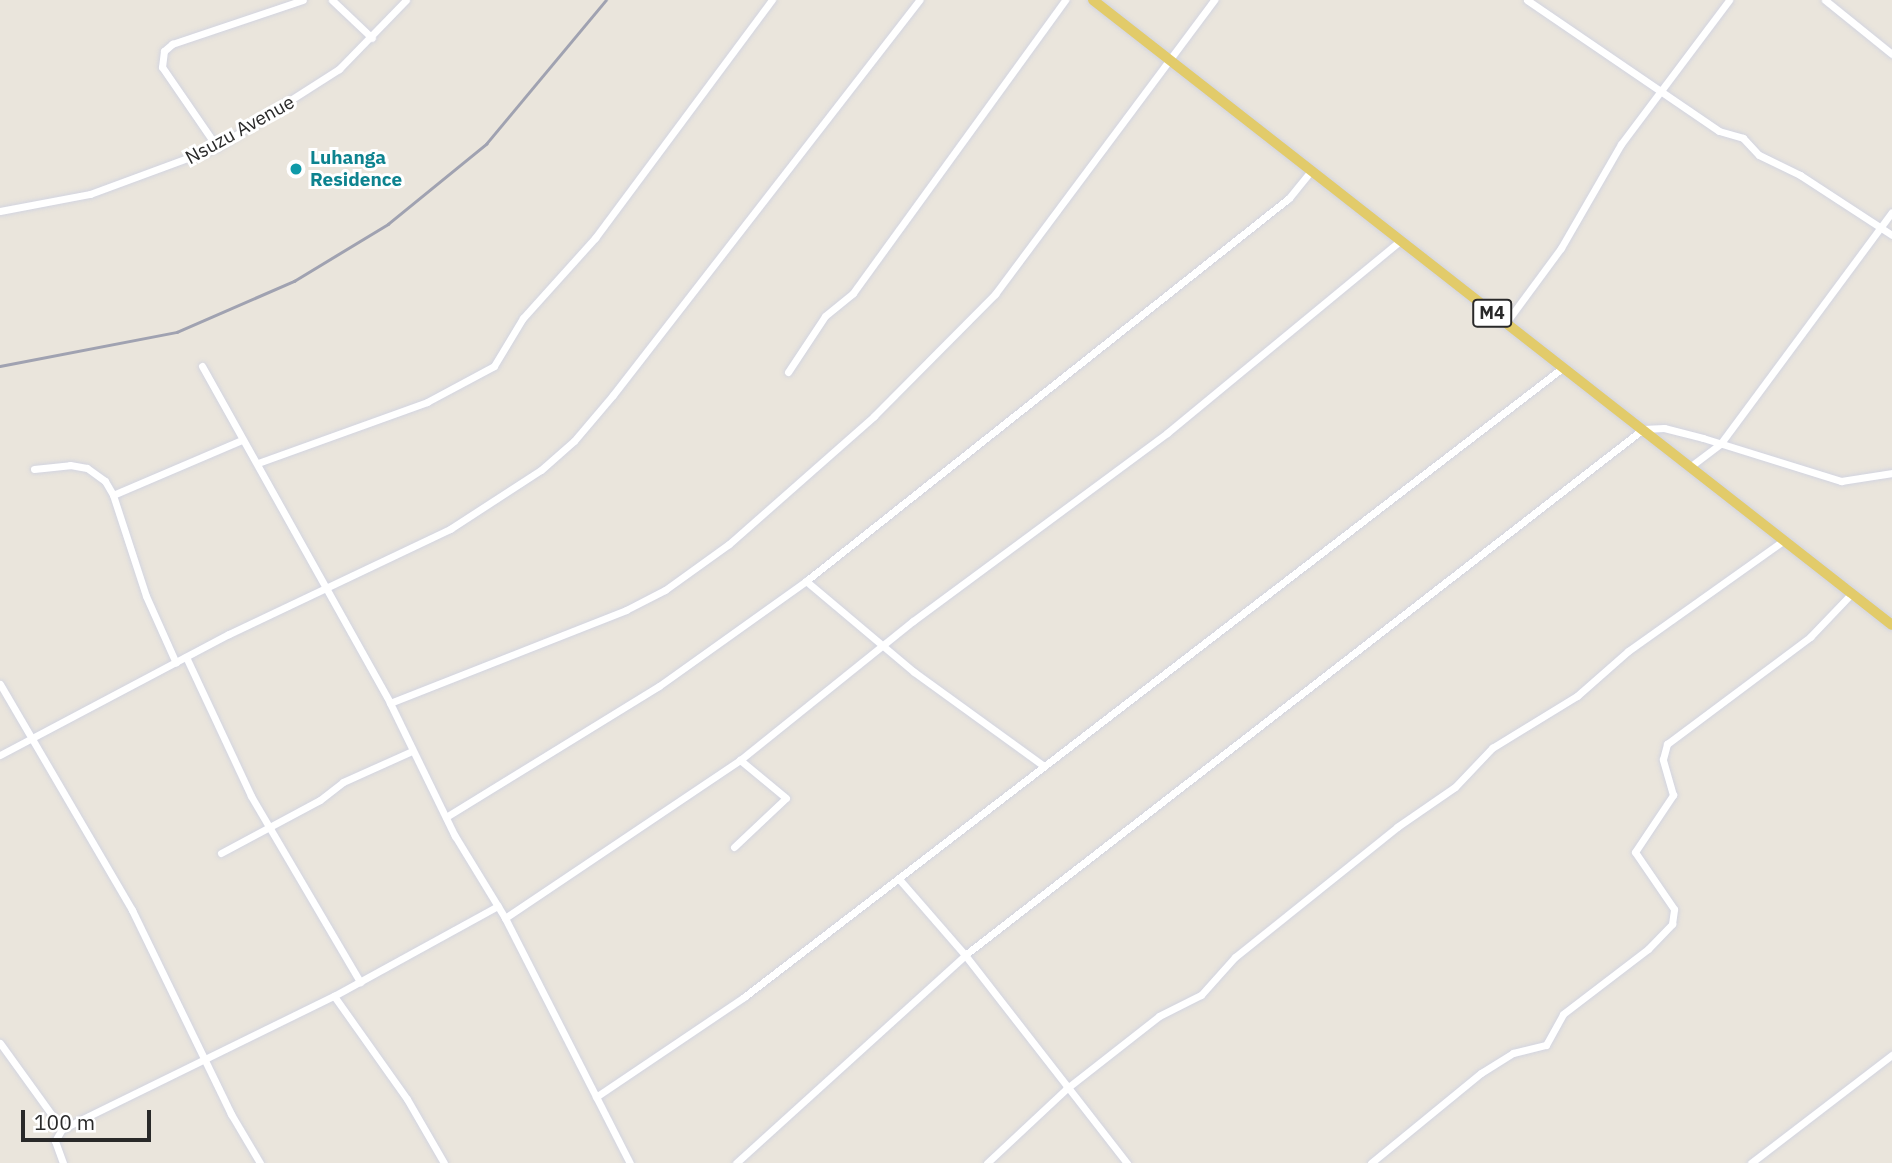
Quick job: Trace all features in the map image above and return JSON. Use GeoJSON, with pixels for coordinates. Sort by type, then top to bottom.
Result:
{"type":"FeatureCollection","features":[{"type":"Feature","properties":{"kind":"main road","name":"M4"},"geometry":{"type":"LineString","coordinates":[[1093,0],[1168,62],[1401,240],[1561,369],[1691,466],[1892,625]]}},
{"type":"Feature","properties":{"kind":"street"},"geometry":{"type":"LineString","coordinates":[[217,146],[162,67],[164,51],[172,44],[303,0]]}},
{"type":"Feature","properties":{"kind":"street"},"geometry":{"type":"LineString","coordinates":[[332,0],[372,37]]}},
{"type":"Feature","properties":{"kind":"street","name":"Nsuzu Avenue"},"geometry":{"type":"LineString","coordinates":[[0,211],[90,194],[217,146],[299,97],[372,37],[406,0]]}},
{"type":"Feature","properties":{"kind":"street"},"geometry":{"type":"LineString","coordinates":[[258,463],[416,407],[495,366],[523,318],[595,238],[772,0]]}},
{"type":"Feature","properties":{"kind":"street"},"geometry":{"type":"LineString","coordinates":[[0,755],[186,657],[450,529],[513,491],[573,441],[771,196],[919,0]]}},
{"type":"Feature","properties":{"kind":"street"},"geometry":{"type":"LineString","coordinates":[[788,372],[825,316],[853,293],[1065,0]]}},
{"type":"Feature","properties":{"kind":"street"},"geometry":{"type":"LineString","coordinates":[[390,703],[626,610],[665,590],[729,544],[874,416],[995,294],[1214,0]]}},
{"type":"Feature","properties":{"kind":"street"},"geometry":{"type":"LineString","coordinates":[[1527,0],[1719,131],[1742,138],[1759,155],[1800,174],[1892,235]]}},
{"type":"Feature","properties":{"kind":"street"},"geometry":{"type":"LineString","coordinates":[[1504,324],[1561,248],[1621,144],[1729,0]]}},
{"type":"Feature","properties":{"kind":"street"},"geometry":{"type":"LineString","coordinates":[[1825,0],[1892,54]]}},
{"type":"Feature","properties":{"kind":"street"},"geometry":{"type":"LineString","coordinates":[[446,817],[594,728],[806,581],[1289,198],[1311,171]]}},
{"type":"Feature","properties":{"kind":"street"},"geometry":{"type":"LineString","coordinates":[[1691,466],[1721,443],[1892,212]]}},
{"type":"Feature","properties":{"kind":"street"},"geometry":{"type":"LineString","coordinates":[[505,918],[740,760],[882,646],[1167,433],[1401,240]]}},
{"type":"Feature","properties":{"kind":"street"},"geometry":{"type":"LineString","coordinates":[[202,366],[390,703],[446,817],[505,918],[630,1163]]}},
{"type":"Feature","properties":{"kind":"street"},"geometry":{"type":"LineString","coordinates":[[596,1097],[744,997],[1561,369]]}},
{"type":"Feature","properties":{"kind":"street"},"geometry":{"type":"LineString","coordinates":[[736,1163],[965,955],[1643,429],[1664,428],[1841,481],[1892,473]]}},
{"type":"Feature","properties":{"kind":"street"},"geometry":{"type":"LineString","coordinates":[[113,495],[242,440]]}},
{"type":"Feature","properties":{"kind":"street"},"geometry":{"type":"LineString","coordinates":[[34,469],[70,464],[87,468],[105,481],[113,495],[146,596],[176,663]]}},
{"type":"Feature","properties":{"kind":"street"},"geometry":{"type":"LineString","coordinates":[[987,1163],[1066,1089],[1159,1016],[1201,995],[1256,939],[1455,787],[1492,748],[1577,696],[1628,651],[1784,540]]}},
{"type":"Feature","properties":{"kind":"street"},"geometry":{"type":"LineString","coordinates":[[806,581],[882,646],[1044,766]]}},
{"type":"Feature","properties":{"kind":"street"},"geometry":{"type":"LineString","coordinates":[[1371,1163],[1481,1073],[1513,1052],[1546,1045],[1563,1014],[1672,924],[1674,909],[1635,852],[1673,795],[1662,759],[1667,744],[1810,637],[1852,593]]}},
{"type":"Feature","properties":{"kind":"street"},"geometry":{"type":"LineString","coordinates":[[186,657],[222,739],[360,982]]}},
{"type":"Feature","properties":{"kind":"street"},"geometry":{"type":"LineString","coordinates":[[0,684],[132,910],[204,1060],[261,1163]]}},
{"type":"Feature","properties":{"kind":"street"},"geometry":{"type":"LineString","coordinates":[[221,853],[271,827],[343,782],[412,751]]}},
{"type":"Feature","properties":{"kind":"street"},"geometry":{"type":"LineString","coordinates":[[734,847],[786,798],[740,760]]}},
{"type":"Feature","properties":{"kind":"street"},"geometry":{"type":"LineString","coordinates":[[899,879],[965,955],[1066,1089],[1127,1163]]}},
{"type":"Feature","properties":{"kind":"street"},"geometry":{"type":"LineString","coordinates":[[63,1163],[55,1141],[62,1129],[334,996],[498,906]]}},
{"type":"Feature","properties":{"kind":"street"},"geometry":{"type":"LineString","coordinates":[[334,996],[407,1099],[444,1163]]}},
{"type":"Feature","properties":{"kind":"street"},"geometry":{"type":"LineString","coordinates":[[0,1042],[62,1129]]}},
{"type":"Feature","properties":{"kind":"street"},"geometry":{"type":"LineString","coordinates":[[1751,1163],[1892,1055]]}},
{"type":"Feature","properties":{"kind":"railway"},"geometry":{"type":"LineString","coordinates":[[0,366],[177,332],[294,281],[388,224],[486,144],[606,0]]}},
{"type":"Feature","properties":{"kind":"place","name":"Luhanga Residence"},"geometry":{"type":"Point","coordinates":[296,169]}}]}
